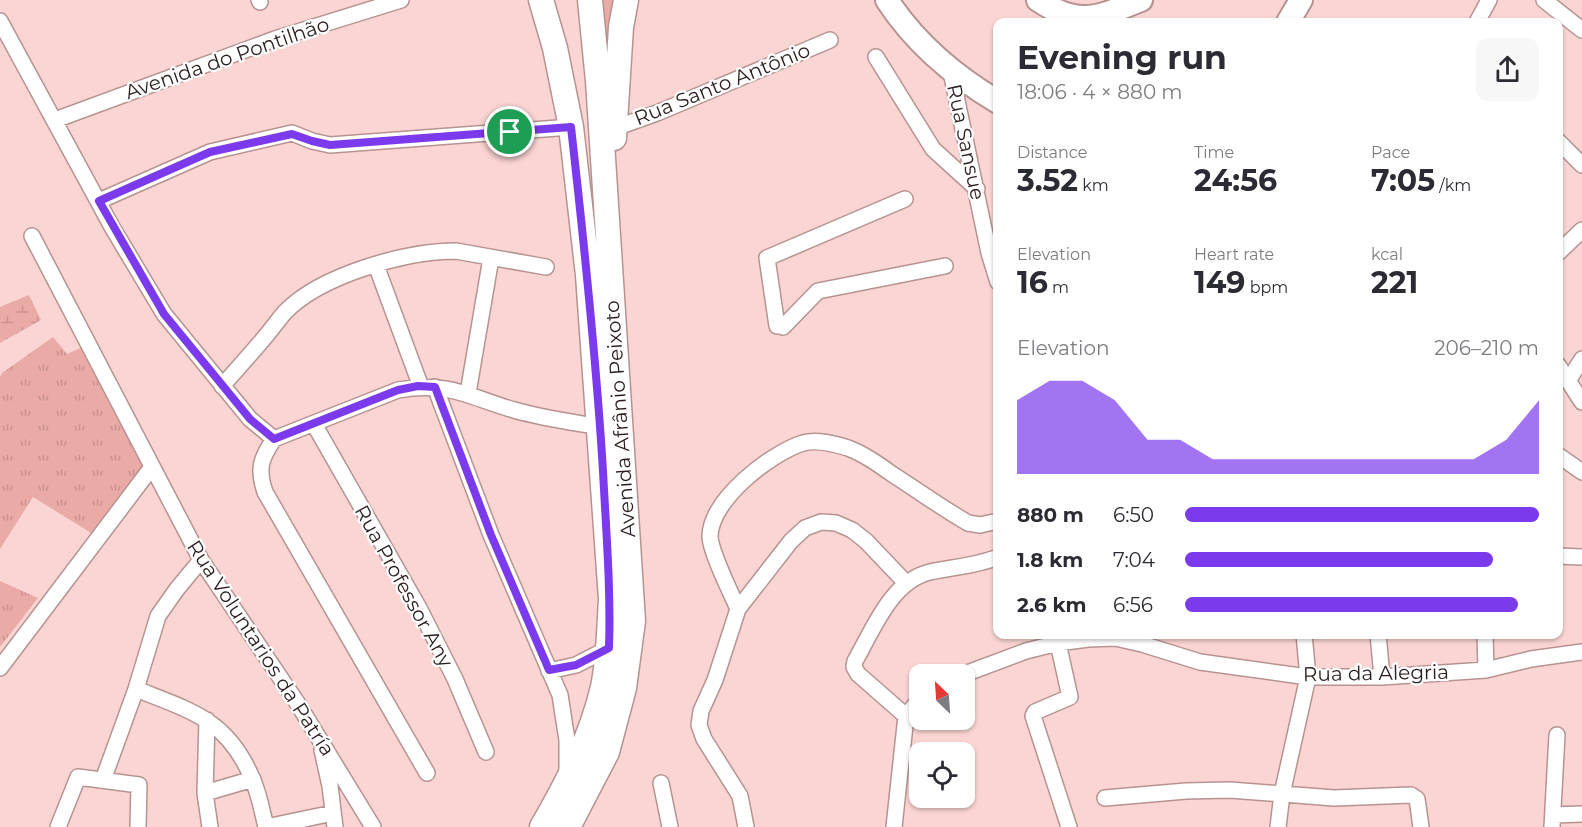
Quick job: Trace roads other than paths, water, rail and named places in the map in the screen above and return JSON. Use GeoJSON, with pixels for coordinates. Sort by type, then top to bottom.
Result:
{"type":"FeatureCollection","features":[{"type":"Feature","properties":{"kind":"main road","name":"Avenida Afrânio Peixoto"},"geometry":{"type":"LineString","coordinates":[[541,0],[555,48],[571,127],[588,275],[610,599],[609,648],[603,686],[592,724],[567,784],[542,827]]}},
{"type":"Feature","properties":{"kind":"main road","name":"Avenida Afrânio Peixoto"},"geometry":{"type":"LineString","coordinates":[[568,827],[607,752],[624,688],[633,621],[590,0]]}},
{"type":"Feature","properties":{"kind":"main road"},"geometry":{"type":"LineString","coordinates":[[607,233],[621,27],[626,0]]}},
{"type":"Feature","properties":{"kind":"street","name":"Avenida do Pontilhão"},"geometry":{"type":"LineString","coordinates":[[55,120],[288,34],[401,0]]}},
{"type":"Feature","properties":{"kind":"street"},"geometry":{"type":"LineString","coordinates":[[887,0],[907,28],[951,72],[993,99]]}},
{"type":"Feature","properties":{"kind":"street"},"geometry":{"type":"LineString","coordinates":[[1038,0],[1065,15],[1083,18],[1101,16],[1141,0]]}},
{"type":"Feature","properties":{"kind":"street"},"geometry":{"type":"LineString","coordinates":[[1290,18],[1301,0]]}},
{"type":"Feature","properties":{"kind":"street"},"geometry":{"type":"LineString","coordinates":[[1479,18],[1489,0]]}},
{"type":"Feature","properties":{"kind":"street"},"geometry":{"type":"LineString","coordinates":[[1544,0],[1582,30]]}},
{"type":"Feature","properties":{"kind":"street"},"geometry":{"type":"LineString","coordinates":[[0,21],[164,314],[250,419],[274,439]]}},
{"type":"Feature","properties":{"kind":"street","name":"Rua Santo Antônio"},"geometry":{"type":"LineString","coordinates":[[615,128],[657,113],[830,40]]}},
{"type":"Feature","properties":{"kind":"street"},"geometry":{"type":"LineString","coordinates":[[876,57],[933,149],[977,189]]}},
{"type":"Feature","properties":{"kind":"street","name":"Rua Sansue"},"geometry":{"type":"LineString","coordinates":[[951,72],[993,264]]}},
{"type":"Feature","properties":{"kind":"street"},"geometry":{"type":"LineString","coordinates":[[99,201],[207,153],[292,134],[330,145],[571,127]]}},
{"type":"Feature","properties":{"kind":"street"},"geometry":{"type":"LineString","coordinates":[[1563,146],[1582,165]]}},
{"type":"Feature","properties":{"kind":"street"},"geometry":{"type":"LineString","coordinates":[[905,199],[767,258],[780,326],[818,291],[945,266]]}},
{"type":"Feature","properties":{"kind":"street"},"geometry":{"type":"LineString","coordinates":[[1563,248],[1582,230]]}},
{"type":"Feature","properties":{"kind":"street","name":"Rua Voluntarios da Patría"},"geometry":{"type":"LineString","coordinates":[[32,236],[201,560],[298,704],[374,827]]}},
{"type":"Feature","properties":{"kind":"street"},"geometry":{"type":"LineString","coordinates":[[222,386],[285,312],[318,289],[352,273],[376,265],[442,251],[456,251],[546,267]]}},
{"type":"Feature","properties":{"kind":"street"},"geometry":{"type":"LineString","coordinates":[[468,393],[491,258]]}},
{"type":"Feature","properties":{"kind":"street"},"geometry":{"type":"LineString","coordinates":[[376,265],[560,695],[567,740],[567,784]]}},
{"type":"Feature","properties":{"kind":"street"},"geometry":{"type":"LineString","coordinates":[[1568,381],[1582,359]]}},
{"type":"Feature","properties":{"kind":"street"},"geometry":{"type":"LineString","coordinates":[[1563,373],[1582,402]]}},
{"type":"Feature","properties":{"kind":"street"},"geometry":{"type":"LineString","coordinates":[[427,773],[265,492],[260,478],[265,452],[274,439],[398,390],[428,387],[468,393],[513,410],[600,427]]}},
{"type":"Feature","properties":{"kind":"street","name":"Rua Professor Any"},"geometry":{"type":"LineString","coordinates":[[314,424],[419,608],[455,679],[486,752]]}},
{"type":"Feature","properties":{"kind":"street"},"geometry":{"type":"LineString","coordinates":[[738,609],[713,549],[710,538],[712,525],[726,502],[749,474],[774,457],[802,443],[830,443],[860,453],[968,523],[980,525],[993,522]]}},
{"type":"Feature","properties":{"kind":"street"},"geometry":{"type":"LineString","coordinates":[[1563,458],[1582,472]]}},
{"type":"Feature","properties":{"kind":"street"},"geometry":{"type":"LineString","coordinates":[[0,668],[152,466]]}},
{"type":"Feature","properties":{"kind":"street"},"geometry":{"type":"LineString","coordinates":[[746,827],[740,796],[704,739],[699,725],[701,711],[715,680],[738,609],[791,541],[805,528],[821,522],[836,523],[852,530],[866,541],[906,583]]}},
{"type":"Feature","properties":{"kind":"street"},"geometry":{"type":"LineString","coordinates":[[1563,555],[1582,557]]}},
{"type":"Feature","properties":{"kind":"street"},"geometry":{"type":"LineString","coordinates":[[906,716],[858,674],[854,667],[855,661],[885,608],[906,583],[928,572],[993,558]]}},
{"type":"Feature","properties":{"kind":"street"},"geometry":{"type":"LineString","coordinates":[[103,780],[136,688],[158,616],[201,560]]}},
{"type":"Feature","properties":{"kind":"street","name":"Rua da Alegria"},"geometry":{"type":"LineString","coordinates":[[975,670],[1026,651],[1088,639]]}},
{"type":"Feature","properties":{"kind":"street","name":"Rua da Alegria"},"geometry":{"type":"LineString","coordinates":[[1120,639],[1200,662],[1308,677],[1382,677],[1486,670],[1538,658],[1582,652]]}},
{"type":"Feature","properties":{"kind":"street"},"geometry":{"type":"LineString","coordinates":[[1278,827],[1282,794],[1308,677],[1304,639]]}},
{"type":"Feature","properties":{"kind":"street"},"geometry":{"type":"LineString","coordinates":[[1378,639],[1382,677]]}},
{"type":"Feature","properties":{"kind":"street"},"geometry":{"type":"LineString","coordinates":[[1485,639],[1486,670]]}},
{"type":"Feature","properties":{"kind":"street"},"geometry":{"type":"LineString","coordinates":[[1058,643],[1070,697],[1035,712],[1033,716],[1069,827]]}},
{"type":"Feature","properties":{"kind":"street"},"geometry":{"type":"LineString","coordinates":[[549,670],[576,665],[609,648]]}},
{"type":"Feature","properties":{"kind":"street"},"geometry":{"type":"LineString","coordinates":[[136,688],[195,713],[225,733],[252,779],[266,827],[334,820],[321,741]]}},
{"type":"Feature","properties":{"kind":"street"},"geometry":{"type":"LineString","coordinates":[[894,827],[906,716],[909,712]]}},
{"type":"Feature","properties":{"kind":"street"},"geometry":{"type":"LineString","coordinates":[[207,720],[205,793],[210,827]]}},
{"type":"Feature","properties":{"kind":"street"},"geometry":{"type":"LineString","coordinates":[[1557,735],[1552,821],[1582,814]]}},
{"type":"Feature","properties":{"kind":"street"},"geometry":{"type":"LineString","coordinates":[[58,827],[78,777],[140,785],[138,827]]}},
{"type":"Feature","properties":{"kind":"street"},"geometry":{"type":"LineString","coordinates":[[205,793],[252,779]]}},
{"type":"Feature","properties":{"kind":"street"},"geometry":{"type":"LineString","coordinates":[[661,783],[670,827]]}},
{"type":"Feature","properties":{"kind":"street"},"geometry":{"type":"LineString","coordinates":[[1105,798],[1186,790],[1230,790],[1334,798],[1412,795],[1417,799],[1421,827]]}}]}
